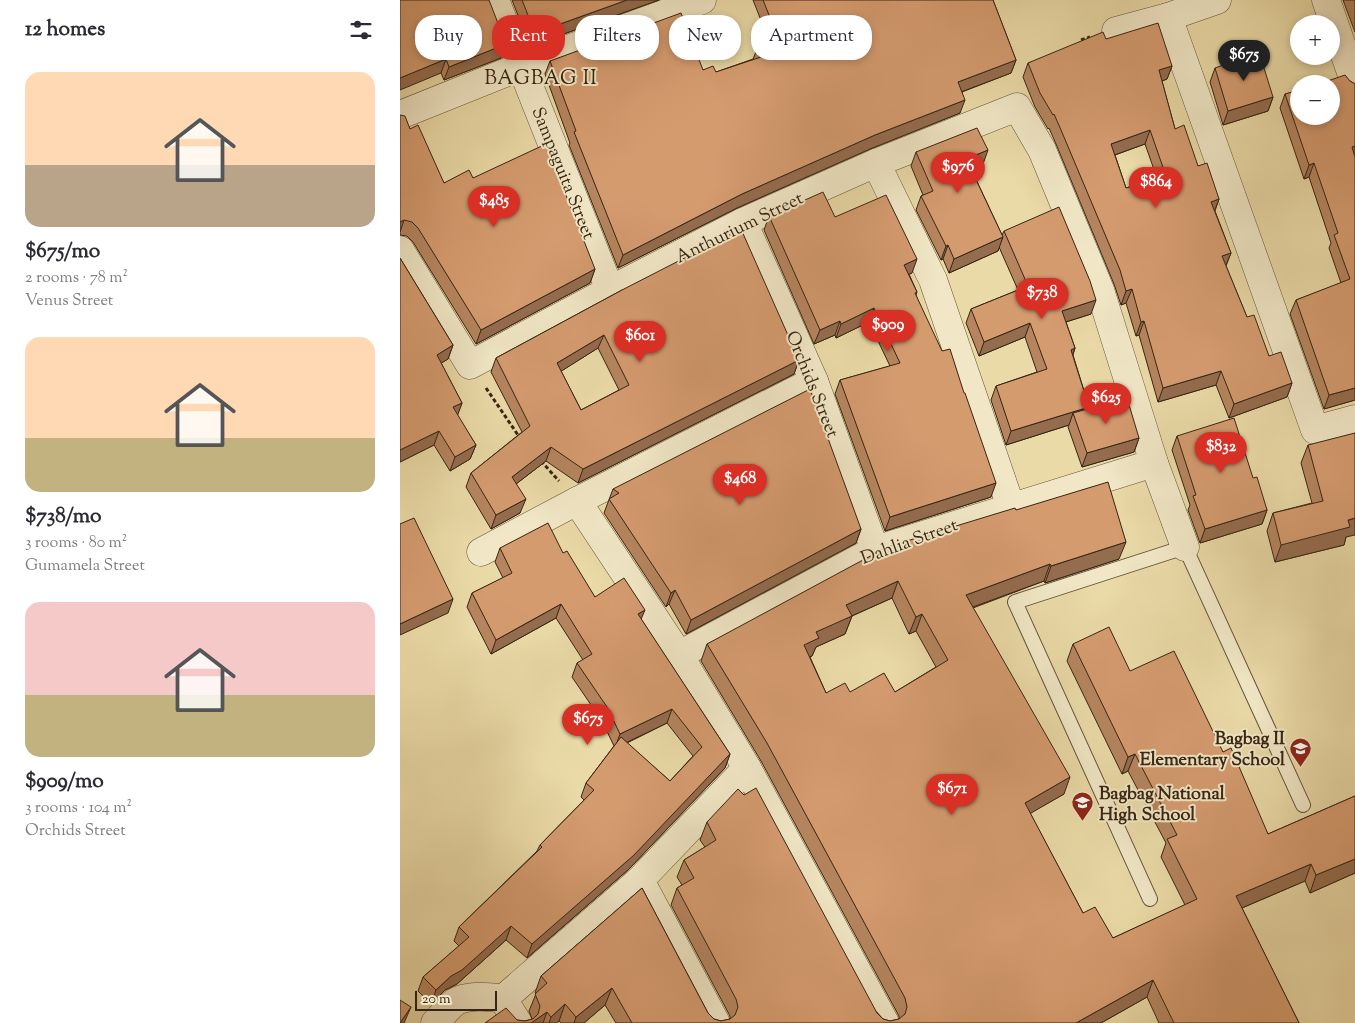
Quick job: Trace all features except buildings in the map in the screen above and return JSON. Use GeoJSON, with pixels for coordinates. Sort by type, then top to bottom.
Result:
{"type":"FeatureCollection","features":[{"type":"Feature","properties":{"kind":"street","name":"Sampaguita Street"},"geometry":{"type":"LineString","coordinates":[[496,0],[610,290]]}},
{"type":"Feature","properties":{"kind":"street"},"geometry":{"type":"LineString","coordinates":[[400,115],[522,66],[702,0]]}},
{"type":"Feature","properties":{"kind":"street"},"geometry":{"type":"LineString","coordinates":[[1116,31],[1168,17],[1217,0]]}},
{"type":"Feature","properties":{"kind":"street"},"geometry":{"type":"LineString","coordinates":[[1326,0],[1355,84]]}},
{"type":"Feature","properties":{"kind":"street"},"geometry":{"type":"LineString","coordinates":[[1168,17],[1316,430],[1355,419]]}},
{"type":"Feature","properties":{"kind":"street","name":"Anthurium Street"},"geometry":{"type":"LineString","coordinates":[[470,364],[743,222],[876,163],[1017,107],[1042,150],[1100,290],[1154,463]]}},
{"type":"Feature","properties":{"kind":"street"},"geometry":{"type":"LineString","coordinates":[[876,163],[933,280],[1011,507]]}},
{"type":"Feature","properties":{"kind":"street","name":"Orchids Street"},"geometry":{"type":"LineString","coordinates":[[743,222],[814,381],[875,550]]}},
{"type":"Feature","properties":{"kind":"street"},"geometry":{"type":"LineString","coordinates":[[400,250],[470,364]]}},
{"type":"Feature","properties":{"kind":"street"},"geometry":{"type":"LineString","coordinates":[[481,552],[577,501],[814,381]]}},
{"type":"Feature","properties":{"kind":"street"},"geometry":{"type":"LineString","coordinates":[[1154,463],[1185,547]]}},
{"type":"Feature","properties":{"kind":"street","name":"Dahlia Street"},"geometry":{"type":"LineString","coordinates":[[679,655],[875,550],[1154,463]]}},
{"type":"Feature","properties":{"kind":"street"},"geometry":{"type":"LineString","coordinates":[[577,501],[679,655],[747,768],[885,1023]]}},
{"type":"Feature","properties":{"kind":"street"},"geometry":{"type":"LineString","coordinates":[[503,999],[640,880],[747,768]]}},
{"type":"Feature","properties":{"kind":"street"},"geometry":{"type":"LineString","coordinates":[[640,880],[716,1023]]}},
{"type":"Feature","properties":{"kind":"street"},"geometry":{"type":"LineString","coordinates":[[435,1023],[455,1002],[483,996],[503,999],[518,1023]]}},
{"type":"Feature","properties":{"kind":"lane"},"geometry":{"type":"LineString","coordinates":[[1150,899],[1015,602],[1185,547],[1303,805]]}},
{"type":"Feature","properties":{"kind":"path"},"geometry":{"type":"LineString","coordinates":[[470,364],[522,441]]}},
{"type":"Feature","properties":{"kind":"path"},"geometry":{"type":"LineString","coordinates":[[535,454],[577,501]]}},
{"type":"Feature","properties":{"kind":"place","name":"Bagbag II Elementary School"},"geometry":{"type":"Point","coordinates":[1301,767]}},
{"type":"Feature","properties":{"kind":"place","name":"Bagbag National High School"},"geometry":{"type":"Point","coordinates":[1083,822]}},
{"type":"Feature","properties":{"kind":"district","name":"BAGBAG II"},"geometry":{"type":"Point","coordinates":[541,77]}}]}
